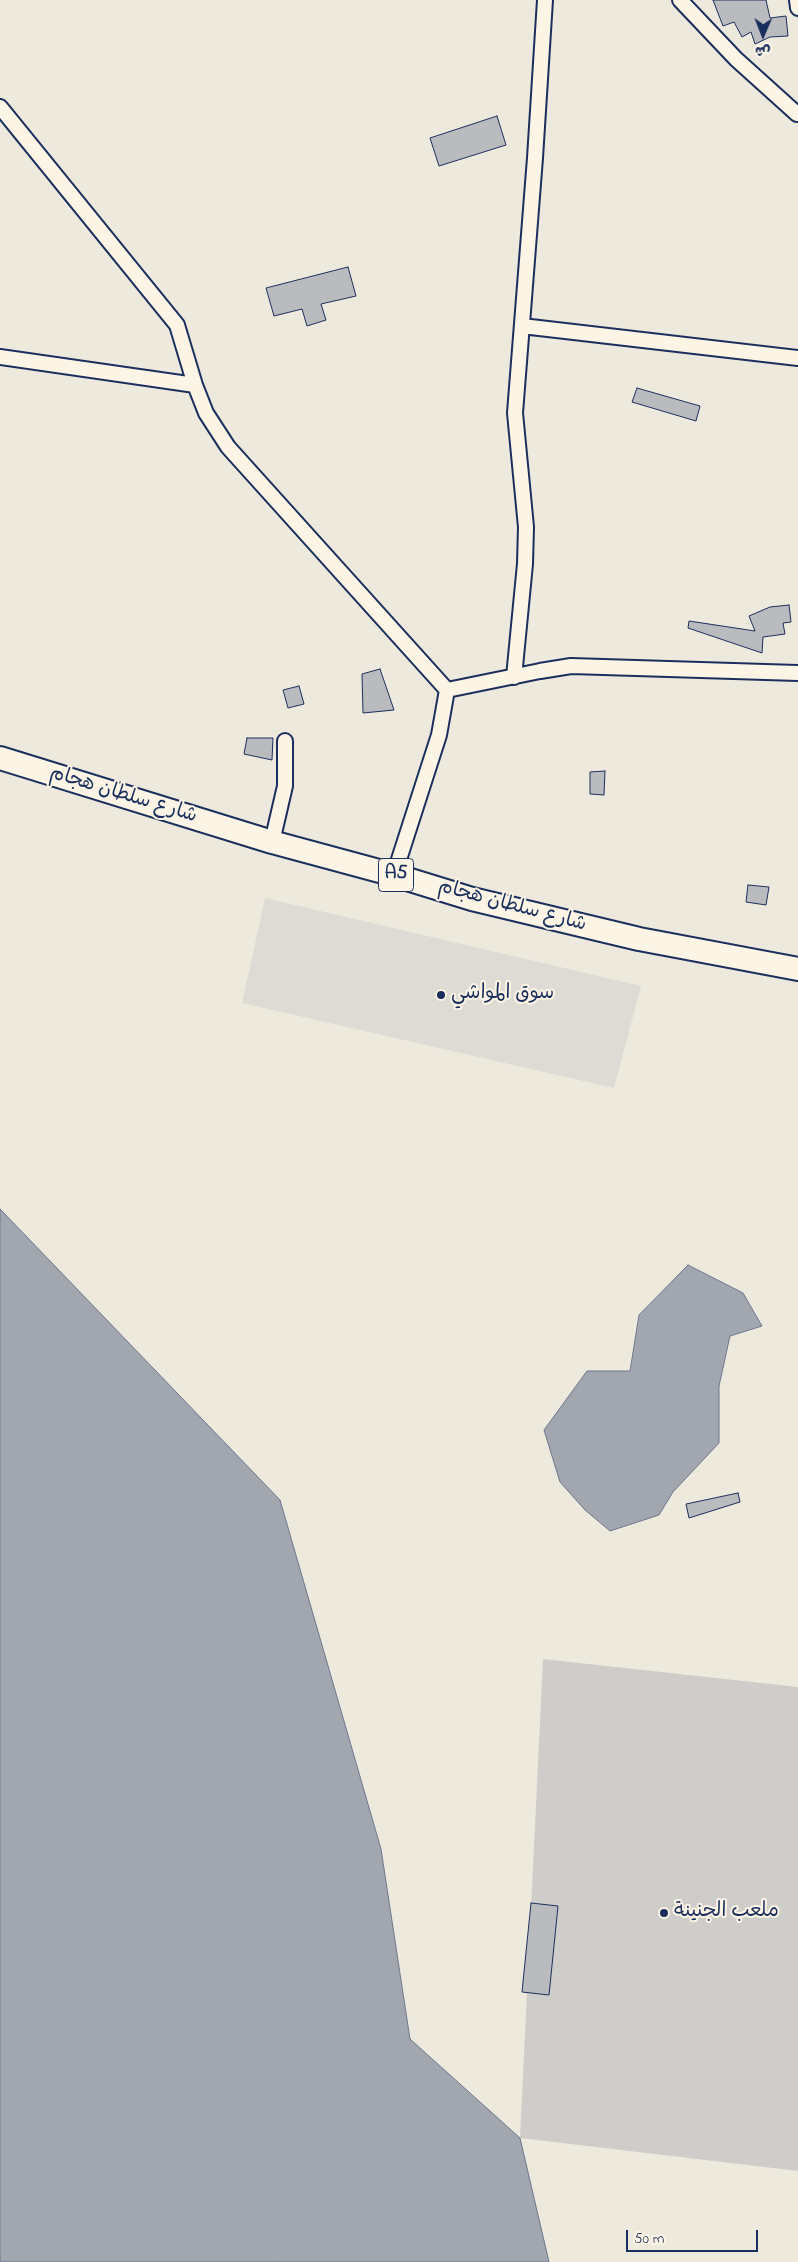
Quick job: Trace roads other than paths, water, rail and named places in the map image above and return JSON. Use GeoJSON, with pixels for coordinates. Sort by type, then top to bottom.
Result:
{"type":"FeatureCollection","features":[{"type":"Feature","properties":{"kind":"highway","name":"شارع سلطان هجام"},"geometry":{"type":"LineString","coordinates":[[0,758],[272,842],[394,874],[472,899],[577,925],[798,969]]}},
{"type":"Feature","properties":{"kind":"street"},"geometry":{"type":"LineString","coordinates":[[514,677],[525,564],[526,527],[515,414],[545,0]]}},
{"type":"Feature","properties":{"kind":"street"},"geometry":{"type":"LineString","coordinates":[[680,0],[736,59],[798,115]]}},
{"type":"Feature","properties":{"kind":"street"},"geometry":{"type":"LineString","coordinates":[[797,0],[798,8]]}},
{"type":"Feature","properties":{"kind":"street"},"geometry":{"type":"LineString","coordinates":[[0,106],[177,325],[195,385],[206,413],[228,447],[447,690]]}},
{"type":"Feature","properties":{"kind":"street"},"geometry":{"type":"LineString","coordinates":[[522,326],[798,358]]}},
{"type":"Feature","properties":{"kind":"street"},"geometry":{"type":"LineString","coordinates":[[0,357],[195,385]]}},
{"type":"Feature","properties":{"kind":"street"},"geometry":{"type":"LineString","coordinates":[[447,690],[571,666],[798,673]]}},
{"type":"Feature","properties":{"kind":"street"},"geometry":{"type":"LineString","coordinates":[[394,874],[439,734],[447,690]]}},
{"type":"Feature","properties":{"kind":"street"},"geometry":{"type":"LineString","coordinates":[[272,842],[285,786],[285,741]]}},
{"type":"Feature","properties":{"kind":"place","name":"سوق المواشي"},"geometry":{"type":"Point","coordinates":[441,995]}},
{"type":"Feature","properties":{"kind":"place","name":"ملعب الجنينة"},"geometry":{"type":"Point","coordinates":[664,1913]}}]}
